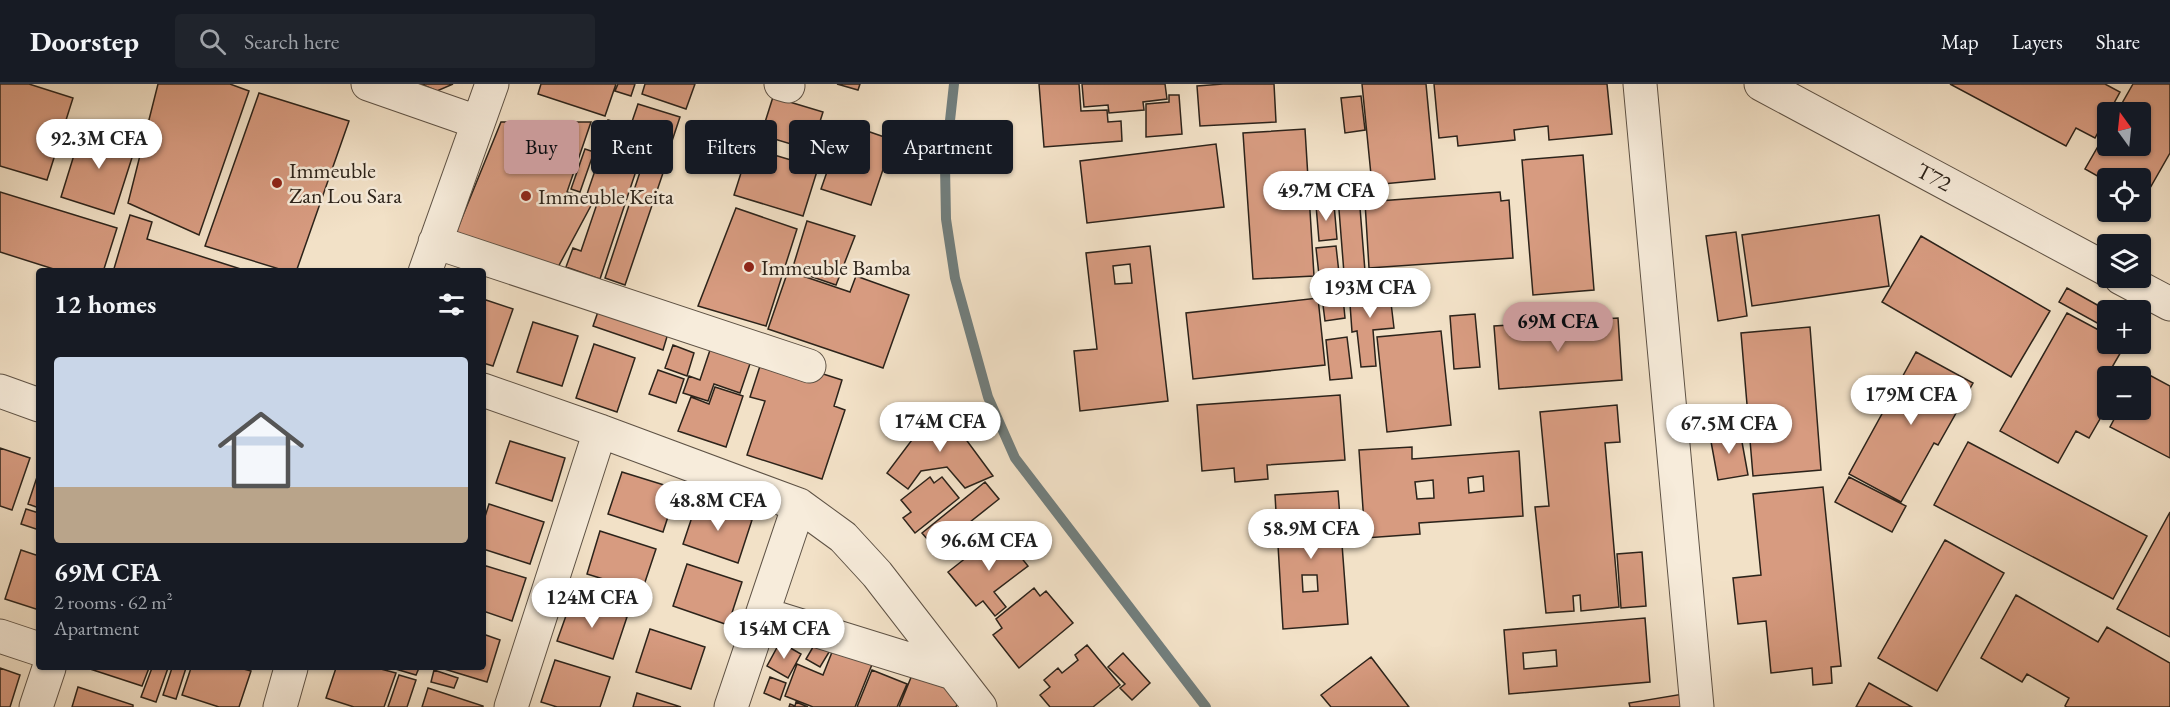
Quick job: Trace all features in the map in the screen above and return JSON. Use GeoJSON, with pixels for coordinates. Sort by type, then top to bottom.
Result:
{"type":"FeatureCollection","features":[{"type":"Feature","properties":{"kind":"street"},"geometry":{"type":"LineString","coordinates":[[368,84],[477,122]]}},
{"type":"Feature","properties":{"kind":"street"},"geometry":{"type":"LineString","coordinates":[[468,268],[430,257],[492,84]]}},
{"type":"Feature","properties":{"kind":"street"},"geometry":{"type":"LineString","coordinates":[[1640,84],[1696,707]]}},
{"type":"Feature","properties":{"kind":"street","name":"T72"},"geometry":{"type":"LineString","coordinates":[[1761,84],[2097,264]]}},
{"type":"Feature","properties":{"kind":"street"},"geometry":{"type":"LineString","coordinates":[[486,273],[809,366]]}},
{"type":"Feature","properties":{"kind":"street"},"geometry":{"type":"LineString","coordinates":[[2140,288],[2170,304]]}},
{"type":"Feature","properties":{"kind":"street"},"geometry":{"type":"LineString","coordinates":[[0,391],[36,404]]}},
{"type":"Feature","properties":{"kind":"street"},"geometry":{"type":"LineString","coordinates":[[486,391],[799,505],[843,537],[877,574],[980,707]]}},
{"type":"Feature","properties":{"kind":"street"},"geometry":{"type":"LineString","coordinates":[[511,707],[600,431]]}},
{"type":"Feature","properties":{"kind":"street"},"geometry":{"type":"LineString","coordinates":[[731,707],[799,505]]}},
{"type":"Feature","properties":{"kind":"street"},"geometry":{"type":"LineString","coordinates":[[763,614],[953,673]]}},
{"type":"Feature","properties":{"kind":"street"},"geometry":{"type":"LineString","coordinates":[[0,636],[36,648]]}},
{"type":"Feature","properties":{"kind":"street"},"geometry":{"type":"LineString","coordinates":[[36,707],[48,670]]}},
{"type":"Feature","properties":{"kind":"street"},"geometry":{"type":"LineString","coordinates":[[280,707],[290,670]]}},
{"type":"Feature","properties":{"kind":"building"},"geometry":{"type":"Polygon","coordinates":[[[0,84],[29,84],[73,98],[47,180],[0,166],[0,84]]]}},
{"type":"Feature","properties":{"kind":"building"},"geometry":{"type":"Polygon","coordinates":[[[158,84],[230,84],[249,91],[199,235],[128,203],[158,84]]]}},
{"type":"Feature","properties":{"kind":"building"},"geometry":{"type":"Polygon","coordinates":[[[421,84],[453,84],[437,91],[421,84]]]}},
{"type":"Feature","properties":{"kind":"building"},"geometry":{"type":"Polygon","coordinates":[[[541,84],[616,84],[605,116],[538,94],[541,84]]]}},
{"type":"Feature","properties":{"kind":"building"},"geometry":{"type":"Polygon","coordinates":[[[618,84],[635,84],[631,96],[615,91],[618,84]]]}},
{"type":"Feature","properties":{"kind":"building"},"geometry":{"type":"Polygon","coordinates":[[[645,84],[695,84],[686,109],[642,94],[645,84]]]}},
{"type":"Feature","properties":{"kind":"building"},"geometry":{"type":"Polygon","coordinates":[[[837,84],[860,84],[858,90],[837,84]]]}},
{"type":"Feature","properties":{"kind":"building"},"geometry":{"type":"Polygon","coordinates":[[[1039,84],[1079,84],[1081,111],[1107,110],[1108,122],[1121,121],[1122,141],[1044,147],[1039,84]]]}},
{"type":"Feature","properties":{"kind":"building"},"geometry":{"type":"Polygon","coordinates":[[[1082,84],[1165,84],[1167,99],[1143,102],[1144,110],[1109,113],[1108,105],[1084,107],[1082,84]]]}},
{"type":"Feature","properties":{"kind":"building"},"geometry":{"type":"Polygon","coordinates":[[[1274,84],[1276,122],[1200,126],[1197,86],[1274,84]]]}},
{"type":"Feature","properties":{"kind":"building"},"geometry":{"type":"Polygon","coordinates":[[[1362,84],[1426,84],[1435,179],[1372,185],[1362,84]]]}},
{"type":"Feature","properties":{"kind":"building"},"geometry":{"type":"Polygon","coordinates":[[[1434,84],[1607,84],[1612,134],[1549,140],[1548,126],[1514,130],[1515,140],[1458,146],[1457,136],[1439,138],[1434,84]]]}},
{"type":"Feature","properties":{"kind":"building"},"geometry":{"type":"Polygon","coordinates":[[[1950,84],[2105,84],[2120,92],[2115,102],[2097,102],[2095,138],[2076,128],[2066,146],[1950,84]]]}},
{"type":"Feature","properties":{"kind":"building"},"geometry":{"type":"Polygon","coordinates":[[[2133,84],[2170,84],[2170,153],[2151,186],[2151,168],[2097,168],[2097,176],[2085,169],[2097,148],[2097,156],[2151,156],[2151,102],[2123,102],[2133,84]]]}},
{"type":"Feature","properties":{"kind":"building","name":"Immeuble Zan Lou Sara"},"geometry":{"type":"Polygon","coordinates":[[[259,93],[349,121],[297,268],[276,268],[205,246],[259,93]]]}},
{"type":"Feature","properties":{"kind":"building"},"geometry":{"type":"Polygon","coordinates":[[[1169,95],[1179,95],[1182,134],[1146,137],[1146,104],[1169,102],[1169,95]]]}},
{"type":"Feature","properties":{"kind":"building"},"geometry":{"type":"Polygon","coordinates":[[[1361,96],[1365,130],[1345,133],[1341,98],[1361,96]]]}},
{"type":"Feature","properties":{"kind":"building"},"geometry":{"type":"Polygon","coordinates":[[[773,97],[823,112],[820,120],[789,120],[789,143],[777,140],[777,120],[766,120],[773,97]]]}},
{"type":"Feature","properties":{"kind":"building"},"geometry":{"type":"Polygon","coordinates":[[[638,104],[680,117],[673,138],[673,120],[633,120],[638,104]]]}},
{"type":"Feature","properties":{"kind":"building","name":"Immeuble Keita"},"geometry":{"type":"Polygon","coordinates":[[[501,122],[504,122],[504,174],[573,174],[567,192],[594,200],[557,269],[455,235],[501,122]]]}},
{"type":"Feature","properties":{"kind":"building","name":"Immeuble Keita"},"geometry":{"type":"Polygon","coordinates":[[[579,122],[591,122],[579,157],[579,122]]]}},
{"type":"Feature","properties":{"kind":"building"},"geometry":{"type":"Polygon","coordinates":[[[83,126],[137,142],[114,214],[61,197],[83,126]]]}},
{"type":"Feature","properties":{"kind":"building"},"geometry":{"type":"Polygon","coordinates":[[[1305,129],[1314,276],[1253,279],[1243,133],[1305,129]]]}},
{"type":"Feature","properties":{"kind":"building"},"geometry":{"type":"Polygon","coordinates":[[[870,132],[882,136],[882,172],[871,205],[821,189],[826,174],[870,174],[870,132]]]}},
{"type":"Feature","properties":{"kind":"building"},"geometry":{"type":"Polygon","coordinates":[[[1216,144],[1224,207],[1087,223],[1080,161],[1216,144]]]}},
{"type":"Feature","properties":{"kind":"building"},"geometry":{"type":"Polygon","coordinates":[[[585,149],[591,151],[591,161],[580,192],[571,189],[576,174],[579,174],[579,166],[585,149]]]}},
{"type":"Feature","properties":{"kind":"building"},"geometry":{"type":"Polygon","coordinates":[[[1583,155],[1594,290],[1533,295],[1522,160],[1583,155]]]}},
{"type":"Feature","properties":{"kind":"building"},"geometry":{"type":"Polygon","coordinates":[[[777,156],[789,159],[789,174],[816,174],[803,216],[734,195],[741,174],[777,174],[777,156]]]}},
{"type":"Feature","properties":{"kind":"building"},"geometry":{"type":"Polygon","coordinates":[[[594,174],[635,174],[600,279],[566,267],[573,248],[581,251],[599,198],[587,194],[594,174]]]}},
{"type":"Feature","properties":{"kind":"building"},"geometry":{"type":"Polygon","coordinates":[[[639,174],[663,174],[625,285],[605,278],[639,174]]]}},
{"type":"Feature","properties":{"kind":"building"},"geometry":{"type":"Polygon","coordinates":[[[0,192],[117,228],[104,268],[50,268],[0,252],[0,192]]]}},
{"type":"Feature","properties":{"kind":"building"},"geometry":{"type":"Polygon","coordinates":[[[1500,192],[1501,201],[1509,200],[1513,258],[1369,268],[1365,202],[1500,192]]]}},
{"type":"Feature","properties":{"kind":"building"},"geometry":{"type":"Polygon","coordinates":[[[1359,195],[1366,284],[1345,286],[1338,197],[1359,195]]]}},
{"type":"Feature","properties":{"kind":"building"},"geometry":{"type":"Polygon","coordinates":[[[1334,204],[1337,239],[1319,241],[1316,205],[1334,204]]]}},
{"type":"Feature","properties":{"kind":"building","name":"Immeuble Bamba"},"geometry":{"type":"Polygon","coordinates":[[[736,208],[797,229],[766,326],[698,306],[736,208]]]}},
{"type":"Feature","properties":{"kind":"building"},"geometry":{"type":"Polygon","coordinates":[[[130,215],[152,222],[147,239],[238,268],[114,268],[130,215]]]}},
{"type":"Feature","properties":{"kind":"building"},"geometry":{"type":"Polygon","coordinates":[[[1879,215],[1889,286],[1752,306],[1742,235],[1879,215]]]}},
{"type":"Feature","properties":{"kind":"building"},"geometry":{"type":"Polygon","coordinates":[[[807,221],[855,236],[836,285],[792,270],[807,221]]]}},
{"type":"Feature","properties":{"kind":"building"},"geometry":{"type":"Polygon","coordinates":[[[1736,232],[1747,316],[1718,321],[1706,236],[1736,232]]]}},
{"type":"Feature","properties":{"kind":"building"},"geometry":{"type":"Polygon","coordinates":[[[1921,236],[2050,311],[2011,377],[1882,302],[1921,236]]]}},
{"type":"Feature","properties":{"kind":"building"},"geometry":{"type":"Polygon","coordinates":[[[1150,246],[1168,401],[1080,411],[1074,351],[1097,349],[1086,253],[1150,246]],[[1130,264],[1113,266],[1115,284],[1132,283],[1130,264]]]}},
{"type":"Feature","properties":{"kind":"building"},"geometry":{"type":"Polygon","coordinates":[[[1336,246],[1340,282],[1320,284],[1316,248],[1336,246]]]}},
{"type":"Feature","properties":{"kind":"building"},"geometry":{"type":"Polygon","coordinates":[[[788,271],[850,292],[856,276],[909,295],[883,368],[768,329],[788,271]]]}},
{"type":"Feature","properties":{"kind":"building"},"geometry":{"type":"Polygon","coordinates":[[[1389,286],[1394,328],[1373,330],[1376,366],[1361,367],[1357,331],[1352,332],[1349,290],[1389,286]]]}},
{"type":"Feature","properties":{"kind":"building"},"geometry":{"type":"Polygon","coordinates":[[[1342,287],[1345,318],[1325,321],[1321,289],[1342,287]]]}},
{"type":"Feature","properties":{"kind":"building"},"geometry":{"type":"Polygon","coordinates":[[[2067,288],[2097,305],[2097,323],[2059,302],[2067,288]]]}},
{"type":"Feature","properties":{"kind":"building"},"geometry":{"type":"Polygon","coordinates":[[[1318,298],[1325,365],[1193,379],[1186,313],[1318,298]]]}},
{"type":"Feature","properties":{"kind":"building"},"geometry":{"type":"Polygon","coordinates":[[[486,300],[513,309],[493,366],[486,364],[486,300]]]}},
{"type":"Feature","properties":{"kind":"building"},"geometry":{"type":"Polygon","coordinates":[[[600,306],[669,330],[663,350],[593,326],[600,306]]]}},
{"type":"Feature","properties":{"kind":"building"},"geometry":{"type":"Polygon","coordinates":[[[2067,313],[2097,329],[2097,354],[2120,354],[2113,366],[2097,366],[2097,420],[2099,420],[2089,438],[2076,431],[2058,463],[2000,431],[2067,313]]]}},
{"type":"Feature","properties":{"kind":"building"},"geometry":{"type":"Polygon","coordinates":[[[1475,314],[1480,367],[1454,369],[1450,316],[1475,314]]]}},
{"type":"Feature","properties":{"kind":"building"},"geometry":{"type":"Polygon","coordinates":[[[1618,318],[1622,380],[1499,389],[1494,326],[1618,318]]]}},
{"type":"Feature","properties":{"kind":"building"},"geometry":{"type":"Polygon","coordinates":[[[533,322],[578,336],[562,386],[517,372],[533,322]]]}},
{"type":"Feature","properties":{"kind":"building"},"geometry":{"type":"Polygon","coordinates":[[[1810,327],[1821,470],[1753,476],[1741,333],[1810,327]]]}},
{"type":"Feature","properties":{"kind":"building"},"geometry":{"type":"Polygon","coordinates":[[[1441,331],[1451,425],[1387,432],[1377,337],[1441,331]]]}},
{"type":"Feature","properties":{"kind":"building"},"geometry":{"type":"Polygon","coordinates":[[[1347,337],[1352,378],[1330,380],[1326,340],[1347,337]]]}},
{"type":"Feature","properties":{"kind":"building"},"geometry":{"type":"Polygon","coordinates":[[[594,344],[635,358],[617,412],[576,398],[594,344]]]}},
{"type":"Feature","properties":{"kind":"building"},"geometry":{"type":"Polygon","coordinates":[[[673,345],[694,353],[687,376],[665,368],[673,345]]]}},
{"type":"Feature","properties":{"kind":"building"},"geometry":{"type":"Polygon","coordinates":[[[710,350],[753,355],[740,393],[714,384],[708,401],[683,393],[689,376],[700,380],[710,350]]]}},
{"type":"Feature","properties":{"kind":"building"},"geometry":{"type":"Polygon","coordinates":[[[1916,352],[1973,383],[1938,445],[1934,443],[1901,502],[1849,474],[1916,352]]]}},
{"type":"Feature","properties":{"kind":"building"},"geometry":{"type":"Polygon","coordinates":[[[761,363],[792,364],[842,380],[834,406],[845,410],[822,479],[747,455],[765,401],[750,397],[761,363]]]}},
{"type":"Feature","properties":{"kind":"building"},"geometry":{"type":"Polygon","coordinates":[[[658,370],[684,379],[676,403],[649,394],[658,370]]]}},
{"type":"Feature","properties":{"kind":"building"},"geometry":{"type":"Polygon","coordinates":[[[2151,376],[2170,386],[2170,458],[2110,427],[2114,420],[2151,420],[2151,376]]]}},
{"type":"Feature","properties":{"kind":"building"},"geometry":{"type":"Polygon","coordinates":[[[715,387],[743,396],[726,447],[678,431],[691,397],[709,404],[715,387]]]}},
{"type":"Feature","properties":{"kind":"building"},"geometry":{"type":"Polygon","coordinates":[[[1340,395],[1345,460],[1267,465],[1268,479],[1235,482],[1234,468],[1202,471],[1197,405],[1340,395]]]}},
{"type":"Feature","properties":{"kind":"building"},"geometry":{"type":"Polygon","coordinates":[[[1617,405],[1620,442],[1605,443],[1619,607],[1581,611],[1580,595],[1573,596],[1574,611],[1546,613],[1535,507],[1549,506],[1540,412],[1617,405]]]}},
{"type":"Feature","properties":{"kind":"building"},"geometry":{"type":"Polygon","coordinates":[[[936,408],[947,409],[958,422],[956,426],[993,476],[965,488],[947,467],[921,471],[908,489],[887,473],[936,408]]]}},
{"type":"Feature","properties":{"kind":"building"},"geometry":{"type":"Polygon","coordinates":[[[1740,431],[1748,475],[1718,480],[1710,436],[1740,431]]]}},
{"type":"Feature","properties":{"kind":"building"},"geometry":{"type":"Polygon","coordinates":[[[510,441],[565,458],[552,501],[496,483],[510,441]]]}},
{"type":"Feature","properties":{"kind":"building"},"geometry":{"type":"Polygon","coordinates":[[[1968,442],[2147,536],[2113,599],[1934,505],[1968,442]]]}},
{"type":"Feature","properties":{"kind":"building"},"geometry":{"type":"Polygon","coordinates":[[[1412,447],[1412,459],[1519,451],[1523,516],[1419,523],[1420,534],[1365,538],[1359,450],[1412,447]],[[1483,476],[1468,478],[1469,493],[1484,491],[1483,476]],[[1433,480],[1415,482],[1417,499],[1434,498],[1433,480]]]}},
{"type":"Feature","properties":{"kind":"building"},"geometry":{"type":"Polygon","coordinates":[[[0,448],[30,458],[12,510],[0,506],[0,448]]]}},
{"type":"Feature","properties":{"kind":"building"},"geometry":{"type":"Polygon","coordinates":[[[622,472],[677,489],[663,532],[608,514],[622,472]]]}},
{"type":"Feature","properties":{"kind":"building"},"geometry":{"type":"Polygon","coordinates":[[[930,477],[934,483],[942,477],[959,498],[915,533],[903,518],[911,512],[901,500],[930,477]]]}},
{"type":"Feature","properties":{"kind":"building"},"geometry":{"type":"Polygon","coordinates":[[[1849,477],[1906,506],[1892,532],[1835,502],[1849,477]]]}},
{"type":"Feature","properties":{"kind":"building"},"geometry":{"type":"Polygon","coordinates":[[[36,480],[36,507],[28,504],[36,480]]]}},
{"type":"Feature","properties":{"kind":"building"},"geometry":{"type":"Polygon","coordinates":[[[985,482],[999,499],[936,549],[922,533],[985,482]]]}},
{"type":"Feature","properties":{"kind":"building"},"geometry":{"type":"Polygon","coordinates":[[[1823,487],[1841,666],[1831,667],[1832,683],[1813,685],[1812,668],[1771,673],[1766,621],[1738,624],[1733,578],[1761,575],[1753,494],[1823,487]]]}},
{"type":"Feature","properties":{"kind":"building"},"geometry":{"type":"Polygon","coordinates":[[[1338,491],[1348,624],[1283,629],[1275,495],[1338,491]],[[1313,523],[1298,524],[1300,542],[1315,541],[1313,523]],[[1302,575],[1303,592],[1318,591],[1317,575],[1302,575]]]}},
{"type":"Feature","properties":{"kind":"building"},"geometry":{"type":"Polygon","coordinates":[[[697,502],[752,520],[738,563],[683,544],[697,502]]]}},
{"type":"Feature","properties":{"kind":"building"},"geometry":{"type":"Polygon","coordinates":[[[489,504],[544,522],[530,564],[486,550],[486,514],[489,504]]]}},
{"type":"Feature","properties":{"kind":"building"},"geometry":{"type":"Polygon","coordinates":[[[26,509],[36,512],[36,529],[21,524],[26,509]]]}},
{"type":"Feature","properties":{"kind":"building"},"geometry":{"type":"Polygon","coordinates":[[[2170,512],[2170,637],[2117,609],[2170,512]]]}},
{"type":"Feature","properties":{"kind":"building"},"geometry":{"type":"Polygon","coordinates":[[[600,531],[656,549],[642,591],[587,574],[600,531]]]}},
{"type":"Feature","properties":{"kind":"building"},"geometry":{"type":"Polygon","coordinates":[[[1000,531],[1028,566],[994,592],[1006,607],[995,616],[983,601],[976,606],[948,572],[1000,531]]]}},
{"type":"Feature","properties":{"kind":"building"},"geometry":{"type":"Polygon","coordinates":[[[1945,540],[2004,573],[1937,691],[1878,658],[1945,540]]]}},
{"type":"Feature","properties":{"kind":"building"},"geometry":{"type":"Polygon","coordinates":[[[21,550],[36,555],[36,609],[5,599],[21,550]]]}},
{"type":"Feature","properties":{"kind":"building"},"geometry":{"type":"Polygon","coordinates":[[[1642,552],[1646,606],[1621,608],[1617,554],[1642,552]]]}},
{"type":"Feature","properties":{"kind":"building"},"geometry":{"type":"Polygon","coordinates":[[[687,564],[742,582],[728,625],[673,606],[687,564]]]}},
{"type":"Feature","properties":{"kind":"building"},"geometry":{"type":"Polygon","coordinates":[[[486,566],[526,578],[512,621],[486,612],[486,566]]]}},
{"type":"Feature","properties":{"kind":"building"},"geometry":{"type":"Polygon","coordinates":[[[1034,588],[1040,596],[1046,591],[1073,623],[1019,668],[993,635],[1002,628],[996,619],[1034,588]]]}},
{"type":"Feature","properties":{"kind":"building"},"geometry":{"type":"Polygon","coordinates":[[[2016,595],[2098,642],[2107,627],[2170,663],[2170,707],[2067,707],[2065,706],[2069,698],[2027,674],[2022,682],[1981,658],[2016,595]]]}},
{"type":"Feature","properties":{"kind":"building"},"geometry":{"type":"Polygon","coordinates":[[[572,599],[627,617],[613,659],[557,641],[572,599]]]}},
{"type":"Feature","properties":{"kind":"building"},"geometry":{"type":"Polygon","coordinates":[[[1645,618],[1650,682],[1509,694],[1504,630],[1645,618]],[[1556,650],[1523,653],[1524,669],[1557,666],[1556,650]]]}},
{"type":"Feature","properties":{"kind":"building"},"geometry":{"type":"Polygon","coordinates":[[[650,629],[705,647],[691,689],[636,672],[650,629]]]}},
{"type":"Feature","properties":{"kind":"building"},"geometry":{"type":"Polygon","coordinates":[[[486,635],[500,640],[487,682],[448,670],[486,670],[486,635]]]}},
{"type":"Feature","properties":{"kind":"building"},"geometry":{"type":"Polygon","coordinates":[[[820,635],[834,644],[820,667],[806,659],[820,635]]]}},
{"type":"Feature","properties":{"kind":"building"},"geometry":{"type":"Polygon","coordinates":[[[780,642],[801,654],[788,678],[767,666],[780,642]]]}},
{"type":"Feature","properties":{"kind":"building"},"geometry":{"type":"Polygon","coordinates":[[[836,642],[875,657],[855,707],[813,707],[785,696],[797,664],[823,675],[836,642]]]}},
{"type":"Feature","properties":{"kind":"building"},"geometry":{"type":"Polygon","coordinates":[[[1087,645],[1120,685],[1093,707],[1050,707],[1040,695],[1050,687],[1044,680],[1058,668],[1062,673],[1078,660],[1075,655],[1087,645]]]}},
{"type":"Feature","properties":{"kind":"building"},"geometry":{"type":"Polygon","coordinates":[[[1123,653],[1150,683],[1132,700],[1120,688],[1125,684],[1108,667],[1123,653]]]}},
{"type":"Feature","properties":{"kind":"building"},"geometry":{"type":"Polygon","coordinates":[[[1371,657],[1409,707],[1331,707],[1321,695],[1371,657]]]}},
{"type":"Feature","properties":{"kind":"building"},"geometry":{"type":"Polygon","coordinates":[[[555,660],[610,677],[600,707],[557,707],[541,702],[555,660]]]}},
{"type":"Feature","properties":{"kind":"building"},"geometry":{"type":"Polygon","coordinates":[[[0,668],[20,675],[10,707],[0,707],[0,668]]]}},
{"type":"Feature","properties":{"kind":"building"},"geometry":{"type":"Polygon","coordinates":[[[93,670],[148,670],[142,686],[93,670]]]}},
{"type":"Feature","properties":{"kind":"building"},"geometry":{"type":"Polygon","coordinates":[[[151,670],[167,670],[156,702],[141,697],[151,670]]]}},
{"type":"Feature","properties":{"kind":"building"},"geometry":{"type":"Polygon","coordinates":[[[171,670],[185,670],[176,699],[163,695],[171,670]]]}},
{"type":"Feature","properties":{"kind":"building"},"geometry":{"type":"Polygon","coordinates":[[[190,670],[251,671],[239,707],[219,707],[182,695],[190,670]]]}},
{"type":"Feature","properties":{"kind":"building"},"geometry":{"type":"Polygon","coordinates":[[[335,670],[385,670],[396,673],[384,707],[354,707],[326,698],[335,670]]]}},
{"type":"Feature","properties":{"kind":"building"},"geometry":{"type":"Polygon","coordinates":[[[399,670],[418,670],[416,675],[399,670]]]}},
{"type":"Feature","properties":{"kind":"building"},"geometry":{"type":"Polygon","coordinates":[[[434,670],[458,678],[454,688],[431,682],[434,670]]]}},
{"type":"Feature","properties":{"kind":"building"},"geometry":{"type":"Polygon","coordinates":[[[872,670],[907,684],[897,707],[857,707],[872,670]]]}},
{"type":"Feature","properties":{"kind":"building"},"geometry":{"type":"Polygon","coordinates":[[[399,675],[416,680],[407,707],[388,707],[399,675]]]}},
{"type":"Feature","properties":{"kind":"building"},"geometry":{"type":"Polygon","coordinates":[[[912,675],[961,694],[956,707],[899,707],[912,675]]]}},
{"type":"Feature","properties":{"kind":"building"},"geometry":{"type":"Polygon","coordinates":[[[770,677],[786,683],[780,700],[764,693],[770,677]]]}},
{"type":"Feature","properties":{"kind":"building"},"geometry":{"type":"Polygon","coordinates":[[[1869,683],[1912,707],[1856,707],[1869,683]]]}},
{"type":"Feature","properties":{"kind":"building"},"geometry":{"type":"Polygon","coordinates":[[[78,687],[133,705],[133,707],[72,707],[78,687]]]}},
{"type":"Feature","properties":{"kind":"building"},"geometry":{"type":"Polygon","coordinates":[[[428,688],[483,706],[483,707],[422,707],[428,688]]]}},
{"type":"Feature","properties":{"kind":"building"},"geometry":{"type":"Polygon","coordinates":[[[637,693],[681,707],[633,707],[637,693]]]}},
{"type":"Feature","properties":{"kind":"building"},"geometry":{"type":"Polygon","coordinates":[[[1683,694],[1685,707],[1630,707],[1629,703],[1683,694]]]}},
{"type":"Feature","properties":{"kind":"building"},"geometry":{"type":"Polygon","coordinates":[[[796,702],[808,707],[789,707],[790,704],[795,706],[796,702]]]}},
{"type":"Feature","properties":{"kind":"waterway"},"geometry":{"type":"LineString","coordinates":[[954,84],[945,166],[946,219],[955,278],[988,397],[1015,458],[1206,707]]}},
{"type":"Feature","properties":{"kind":"place","name":"Immeuble Zan Lou Sara"},"geometry":{"type":"Point","coordinates":[277,183]}},
{"type":"Feature","properties":{"kind":"place","name":"Immeuble Keita"},"geometry":{"type":"Point","coordinates":[526,196]}},
{"type":"Feature","properties":{"kind":"place","name":"Immeuble Bamba"},"geometry":{"type":"Point","coordinates":[749,267]}}]}
